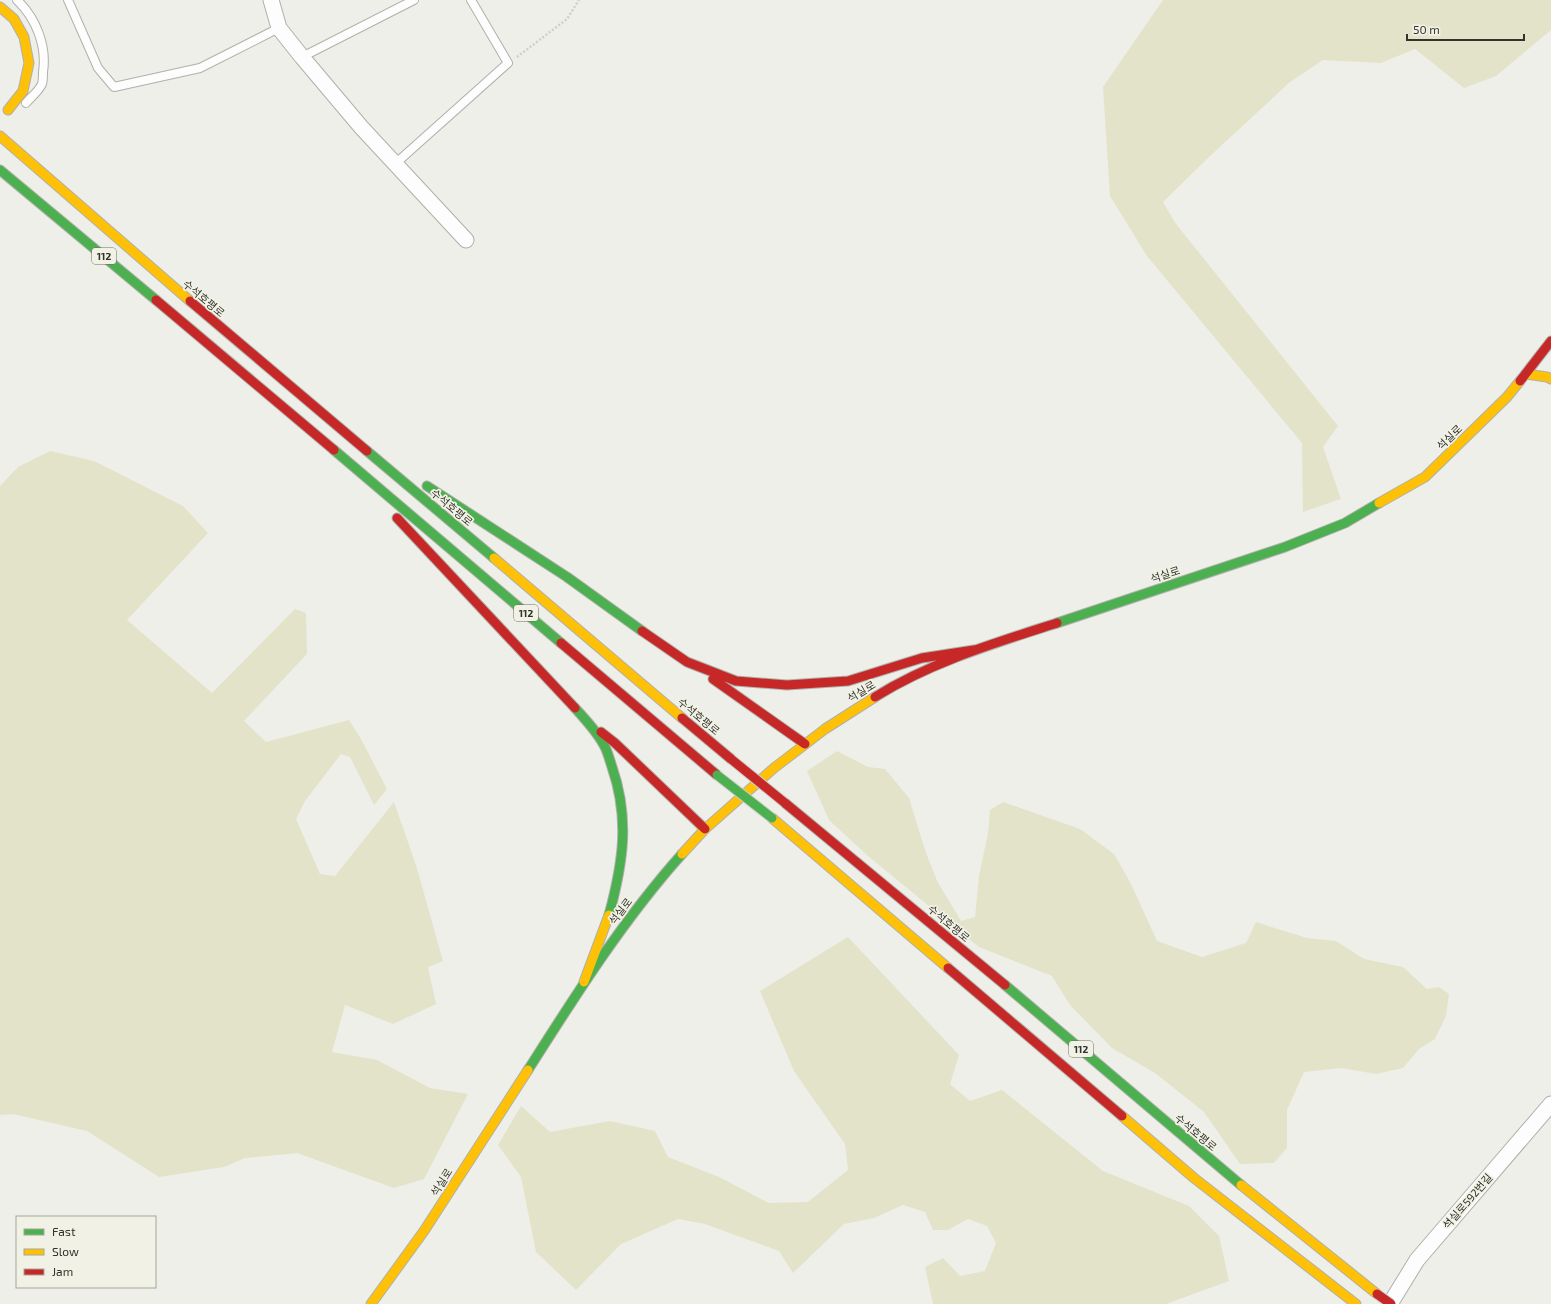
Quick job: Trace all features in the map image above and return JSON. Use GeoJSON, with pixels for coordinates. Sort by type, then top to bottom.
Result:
{"type":"FeatureCollection","features":[{"type":"Feature","properties":{"kind":"main road"},"geometry":{"type":"LineString","coordinates":[[0,7],[14,19],[24,37],[28,63],[27,94],[8,110]]}},
{"type":"Feature","properties":{"kind":"main road","name":"수석호평로"},"geometry":{"type":"LineString","coordinates":[[0,136],[153,270],[731,759],[1017,995],[1209,1159],[1391,1304]]}},
{"type":"Feature","properties":{"kind":"main road","name":"112"},"geometry":{"type":"LineString","coordinates":[[0,170],[201,337],[717,775],[772,818],[1194,1178],[1356,1304]]}},
{"type":"Feature","properties":{"kind":"main road","name":"석실로"},"geometry":{"type":"LineString","coordinates":[[371,1304],[424,1231],[584,982],[659,880],[705,829],[774,768],[831,725],[888,689],[928,669],[974,650],[1285,547],[1345,523],[1425,477],[1508,397],[1551,341]]}},
{"type":"Feature","properties":{"kind":"main road"},"geometry":{"type":"LineString","coordinates":[[1526,374],[1551,379]]}},
{"type":"Feature","properties":{"kind":"main road"},"geometry":{"type":"LineString","coordinates":[[352,438],[568,577],[639,629],[805,744]]}},
{"type":"Feature","properties":{"kind":"main road"},"geometry":{"type":"LineString","coordinates":[[335,451],[586,720],[615,743],[705,829]]}},
{"type":"Feature","properties":{"kind":"main road"},"geometry":{"type":"LineString","coordinates":[[687,662],[736,681],[787,685],[848,681],[922,658],[974,650]]}},
{"type":"Feature","properties":{"kind":"main road"},"geometry":{"type":"LineString","coordinates":[[584,982],[608,918],[618,882],[623,823],[618,785],[605,747],[586,720]]}},
{"type":"Feature","properties":{"kind":"street"},"geometry":{"type":"LineString","coordinates":[[271,0],[279,28],[302,57],[394,164],[466,240]]}},
{"type":"Feature","properties":{"kind":"street","name":"석실로592번길"},"geometry":{"type":"LineString","coordinates":[[1391,1304],[1417,1260],[1551,1104]]}},
{"type":"Feature","properties":{"kind":"lane"},"geometry":{"type":"LineString","coordinates":[[17,0],[25,8],[35,24],[41,38],[45,63],[42,85],[27,94],[18,111]]}},
{"type":"Feature","properties":{"kind":"lane"},"geometry":{"type":"LineString","coordinates":[[68,0],[98,68],[114,87],[200,68],[279,28]]}},
{"type":"Feature","properties":{"kind":"lane"},"geometry":{"type":"LineString","coordinates":[[302,57],[414,0]]}},
{"type":"Feature","properties":{"kind":"lane"},"geometry":{"type":"LineString","coordinates":[[394,164],[508,63],[471,0]]}},
{"type":"Feature","properties":{"kind":"path"},"geometry":{"type":"LineString","coordinates":[[508,63],[567,18],[579,0]]}},
{"type":"Feature","properties":{"kind":"green space"},"geometry":{"type":"Polygon","coordinates":[[[1163,0],[1551,0],[1551,30],[1496,76],[1464,88],[1415,49],[1381,63],[1323,60],[1290,82],[1163,202],[1176,224],[1338,426],[1323,447],[1341,499],[1303,512],[1302,443],[1147,256],[1110,196],[1103,87],[1163,0]]]}},
{"type":"Feature","properties":{"kind":"green space"},"geometry":{"type":"Polygon","coordinates":[[[50,451],[94,461],[183,506],[208,533],[127,620],[212,693],[295,609],[306,613],[307,654],[244,721],[266,742],[349,720],[361,739],[387,789],[374,805],[350,757],[341,754],[305,801],[296,819],[320,874],[335,876],[394,802],[416,865],[443,961],[428,967],[436,1004],[393,1024],[345,1005],[332,1052],[377,1060],[430,1088],[468,1094],[424,1179],[394,1188],[297,1153],[245,1158],[224,1167],[159,1177],[87,1131],[13,1114],[0,1115],[0,486],[18,467],[50,451]]]}},
{"type":"Feature","properties":{"kind":"green space"},"geometry":{"type":"Polygon","coordinates":[[[837,751],[868,767],[885,769],[909,798],[925,850],[937,881],[961,921],[975,917],[979,876],[988,833],[990,810],[1003,802],[1080,829],[1114,854],[1131,884],[1157,941],[1202,957],[1246,943],[1256,922],[1307,938],[1336,941],[1364,959],[1403,967],[1427,989],[1439,987],[1449,994],[1446,1016],[1435,1039],[1419,1049],[1403,1068],[1376,1074],[1341,1068],[1304,1072],[1287,1110],[1287,1148],[1274,1163],[1240,1164],[1204,1112],[1155,1073],[1112,1048],[1070,1005],[1052,976],[979,947],[868,856],[829,820],[807,771],[837,751]]]}},
{"type":"Feature","properties":{"kind":"green space"},"geometry":{"type":"Polygon","coordinates":[[[848,937],[959,1055],[950,1084],[970,1101],[1002,1090],[1103,1171],[1189,1206],[1219,1236],[1229,1281],[1166,1304],[933,1304],[925,1267],[943,1258],[960,1276],[985,1271],[996,1243],[987,1226],[968,1219],[948,1230],[933,1230],[925,1212],[903,1205],[874,1218],[844,1224],[793,1273],[779,1251],[705,1224],[678,1219],[621,1244],[576,1290],[536,1252],[521,1177],[498,1145],[521,1106],[550,1132],[610,1121],[655,1131],[668,1157],[719,1177],[769,1203],[808,1202],[848,1170],[845,1144],[794,1071],[760,991],[848,937]]]}},
{"type":"Feature","properties":{"kind":"traffic: fast"},"geometry":{"type":"LineString","coordinates":[[0,170],[156,300]]}},
{"type":"Feature","properties":{"kind":"traffic: fast"},"geometry":{"type":"LineString","coordinates":[[334,450],[561,643]]}},
{"type":"Feature","properties":{"kind":"traffic: fast"},"geometry":{"type":"LineString","coordinates":[[367,451],[494,558]]}},
{"type":"Feature","properties":{"kind":"traffic: fast"},"geometry":{"type":"LineString","coordinates":[[427,486],[567,577],[642,631]]}},
{"type":"Feature","properties":{"kind":"traffic: fast"},"geometry":{"type":"LineString","coordinates":[[1057,623],[1285,547],[1345,523],[1379,503]]}},
{"type":"Feature","properties":{"kind":"traffic: fast"},"geometry":{"type":"LineString","coordinates":[[575,708],[595,732],[605,747],[618,786],[623,823],[621,859],[609,915]]}},
{"type":"Feature","properties":{"kind":"traffic: fast"},"geometry":{"type":"LineString","coordinates":[[717,775],[772,818]]}},
{"type":"Feature","properties":{"kind":"traffic: fast"},"geometry":{"type":"LineString","coordinates":[[528,1070],[600,959],[660,879],[682,854]]}},
{"type":"Feature","properties":{"kind":"traffic: fast"},"geometry":{"type":"LineString","coordinates":[[1005,985],[1241,1185]]}},
{"type":"Feature","properties":{"kind":"traffic: slow"},"geometry":{"type":"LineString","coordinates":[[0,7],[14,19],[24,37],[29,63],[23,91],[8,110]]}},
{"type":"Feature","properties":{"kind":"traffic: slow"},"geometry":{"type":"LineString","coordinates":[[0,136],[190,301]]}},
{"type":"Feature","properties":{"kind":"traffic: slow"},"geometry":{"type":"LineString","coordinates":[[1526,374],[1551,379]]}},
{"type":"Feature","properties":{"kind":"traffic: slow"},"geometry":{"type":"LineString","coordinates":[[1379,503],[1425,477],[1507,397],[1520,381]]}},
{"type":"Feature","properties":{"kind":"traffic: slow"},"geometry":{"type":"LineString","coordinates":[[494,558],[682,718]]}},
{"type":"Feature","properties":{"kind":"traffic: slow"},"geometry":{"type":"LineString","coordinates":[[682,854],[705,829],[774,768],[825,729],[875,697]]}},
{"type":"Feature","properties":{"kind":"traffic: slow"},"geometry":{"type":"LineString","coordinates":[[772,818],[948,968]]}},
{"type":"Feature","properties":{"kind":"traffic: slow"},"geometry":{"type":"LineString","coordinates":[[584,982],[609,915]]}},
{"type":"Feature","properties":{"kind":"traffic: slow"},"geometry":{"type":"LineString","coordinates":[[371,1304],[424,1231],[528,1070]]}},
{"type":"Feature","properties":{"kind":"traffic: slow"},"geometry":{"type":"LineString","coordinates":[[1122,1116],[1194,1178],[1356,1304]]}},
{"type":"Feature","properties":{"kind":"traffic: slow"},"geometry":{"type":"LineString","coordinates":[[1241,1185],[1377,1294]]}},
{"type":"Feature","properties":{"kind":"traffic: jam"},"geometry":{"type":"LineString","coordinates":[[156,300],[334,450]]}},
{"type":"Feature","properties":{"kind":"traffic: jam"},"geometry":{"type":"LineString","coordinates":[[190,301],[367,451]]}},
{"type":"Feature","properties":{"kind":"traffic: jam"},"geometry":{"type":"LineString","coordinates":[[1520,381],[1551,341]]}},
{"type":"Feature","properties":{"kind":"traffic: jam"},"geometry":{"type":"LineString","coordinates":[[397,518],[575,708]]}},
{"type":"Feature","properties":{"kind":"traffic: jam"},"geometry":{"type":"LineString","coordinates":[[875,697],[918,673],[941,663],[1057,623]]}},
{"type":"Feature","properties":{"kind":"traffic: jam"},"geometry":{"type":"LineString","coordinates":[[642,631],[687,662],[736,681],[787,685],[848,681],[922,658],[974,650]]}},
{"type":"Feature","properties":{"kind":"traffic: jam"},"geometry":{"type":"LineString","coordinates":[[561,643],[717,775]]}},
{"type":"Feature","properties":{"kind":"traffic: jam"},"geometry":{"type":"LineString","coordinates":[[713,679],[805,744]]}},
{"type":"Feature","properties":{"kind":"traffic: jam"},"geometry":{"type":"LineString","coordinates":[[682,718],[731,759]]}},
{"type":"Feature","properties":{"kind":"traffic: jam"},"geometry":{"type":"LineString","coordinates":[[601,732],[615,743],[705,829]]}},
{"type":"Feature","properties":{"kind":"traffic: jam"},"geometry":{"type":"LineString","coordinates":[[731,759],[785,803]]}},
{"type":"Feature","properties":{"kind":"traffic: jam"},"geometry":{"type":"LineString","coordinates":[[785,803],[1005,985]]}},
{"type":"Feature","properties":{"kind":"traffic: jam"},"geometry":{"type":"LineString","coordinates":[[948,968],[1122,1116]]}},
{"type":"Feature","properties":{"kind":"traffic: jam"},"geometry":{"type":"LineString","coordinates":[[1377,1294],[1391,1304]]}}]}
